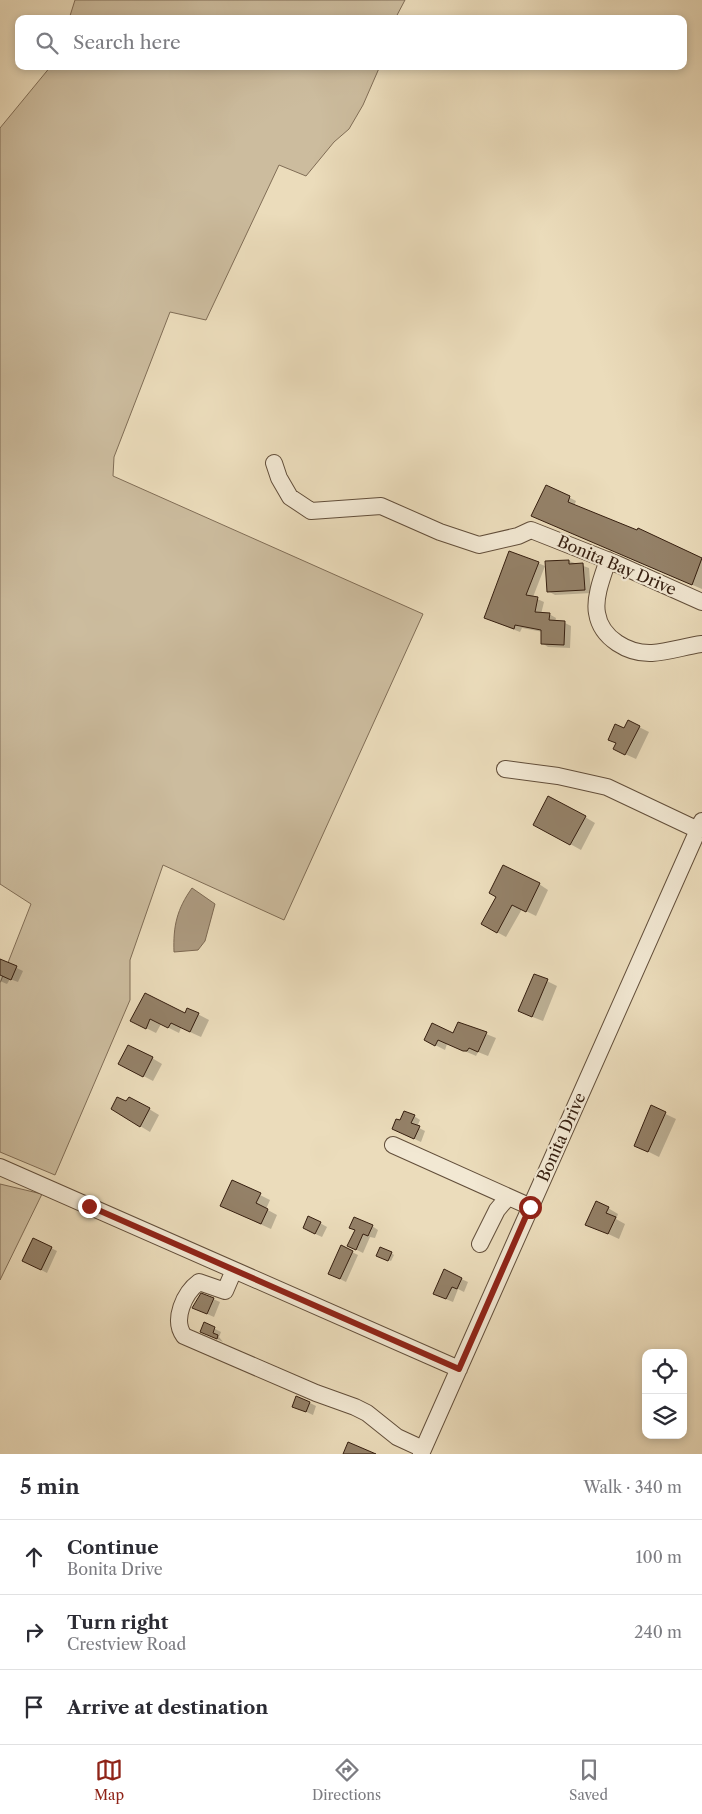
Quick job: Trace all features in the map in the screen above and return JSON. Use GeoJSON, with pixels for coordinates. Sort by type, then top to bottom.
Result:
{"type":"FeatureCollection","features":[{"type":"Feature","properties":{"kind":"street","name":"Bonita Bay Drive"},"geometry":{"type":"LineString","coordinates":[[274,463],[279,478],[290,497],[311,511],[381,506],[440,532],[479,546],[518,536],[531,530],[608,560],[702,602]]}},
{"type":"Feature","properties":{"kind":"street"},"geometry":{"type":"LineString","coordinates":[[608,560],[603,576],[597,613],[604,630],[614,642],[638,653],[654,653],[702,644]]}},
{"type":"Feature","properties":{"kind":"street"},"geometry":{"type":"LineString","coordinates":[[505,769],[558,776],[608,787],[700,825]]}},
{"type":"Feature","properties":{"kind":"street","name":"Bonita Drive"},"geometry":{"type":"LineString","coordinates":[[422,1451],[700,825]]}},
{"type":"Feature","properties":{"kind":"street"},"geometry":{"type":"LineString","coordinates":[[393,1145],[530,1207]]}},
{"type":"Feature","properties":{"kind":"street"},"geometry":{"type":"LineString","coordinates":[[0,1167],[459,1369]]}},
{"type":"Feature","properties":{"kind":"street"},"geometry":{"type":"LineString","coordinates":[[480,1244],[497,1210],[508,1197]]}},
{"type":"Feature","properties":{"kind":"street"},"geometry":{"type":"LineString","coordinates":[[234,1270],[225,1291],[203,1282],[196,1285],[186,1296],[179,1320],[180,1331],[184,1336],[316,1393],[355,1407],[367,1413],[398,1437],[422,1451]]}},
{"type":"Feature","properties":{"kind":"shaded area"},"geometry":{"type":"Polygon","coordinates":[[[75,0],[405,0],[397,15],[70,15],[75,0]]]}},
{"type":"Feature","properties":{"kind":"shaded area"},"geometry":{"type":"Polygon","coordinates":[[[48,70],[378,70],[363,105],[349,129],[334,142],[306,176],[279,165],[206,320],[170,312],[114,457],[113,476],[423,614],[284,920],[163,865],[130,960],[130,1000],[55,1175],[0,1152],[0,983],[31,904],[0,884],[0,128],[48,70]]]}},
{"type":"Feature","properties":{"kind":"shaded area"},"geometry":{"type":"Polygon","coordinates":[[[192,888],[215,904],[205,941],[198,950],[174,952],[174,934],[177,918],[192,888]]]}},
{"type":"Feature","properties":{"kind":"shaded area"},"geometry":{"type":"Polygon","coordinates":[[[0,1184],[42,1194],[0,1280],[0,1184]]]}},
{"type":"Feature","properties":{"kind":"building"},"geometry":{"type":"Polygon","coordinates":[[[546,485],[570,496],[568,502],[637,530],[638,528],[702,558],[692,585],[531,516],[546,485]]]}},
{"type":"Feature","properties":{"kind":"building"},"geometry":{"type":"Polygon","coordinates":[[[509,551],[539,562],[526,595],[538,597],[535,612],[550,613],[549,620],[565,621],[564,645],[541,644],[541,630],[515,625],[514,629],[484,618],[509,551]]]}},
{"type":"Feature","properties":{"kind":"building"},"geometry":{"type":"Polygon","coordinates":[[[569,560],[569,564],[583,563],[585,590],[547,592],[545,561],[569,560]]]}},
{"type":"Feature","properties":{"kind":"building"},"geometry":{"type":"Polygon","coordinates":[[[628,720],[640,726],[625,755],[613,749],[616,743],[608,740],[615,724],[624,728],[628,720]]]}},
{"type":"Feature","properties":{"kind":"building"},"geometry":{"type":"Polygon","coordinates":[[[548,796],[586,816],[570,845],[533,825],[548,796]]]}},
{"type":"Feature","properties":{"kind":"building"},"geometry":{"type":"Polygon","coordinates":[[[503,865],[540,883],[526,912],[512,905],[497,933],[481,924],[496,897],[489,893],[503,865]]]}},
{"type":"Feature","properties":{"kind":"building"},"geometry":{"type":"Polygon","coordinates":[[[0,959],[17,966],[11,980],[0,975],[0,959]]]}},
{"type":"Feature","properties":{"kind":"building"},"geometry":{"type":"Polygon","coordinates":[[[534,974],[548,979],[532,1017],[518,1011],[534,974]]]}},
{"type":"Feature","properties":{"kind":"building"},"geometry":{"type":"Polygon","coordinates":[[[145,993],[185,1013],[187,1008],[199,1013],[190,1032],[171,1023],[168,1028],[150,1019],[146,1029],[130,1021],[145,993]]]}},
{"type":"Feature","properties":{"kind":"building"},"geometry":{"type":"Polygon","coordinates":[[[458,1022],[487,1032],[478,1052],[469,1048],[467,1051],[463,1051],[438,1040],[435,1046],[424,1040],[432,1023],[453,1033],[458,1022]]]}},
{"type":"Feature","properties":{"kind":"building"},"geometry":{"type":"Polygon","coordinates":[[[128,1045],[153,1057],[143,1077],[118,1064],[128,1045]]]}},
{"type":"Feature","properties":{"kind":"building"},"geometry":{"type":"Polygon","coordinates":[[[117,1097],[126,1101],[129,1097],[150,1108],[140,1127],[111,1109],[117,1097]]]}},
{"type":"Feature","properties":{"kind":"building"},"geometry":{"type":"Polygon","coordinates":[[[651,1105],[666,1112],[648,1152],[634,1146],[651,1105]]]}},
{"type":"Feature","properties":{"kind":"building"},"geometry":{"type":"Polygon","coordinates":[[[404,1111],[415,1115],[411,1123],[420,1126],[414,1139],[392,1129],[396,1119],[400,1120],[404,1111]]]}},
{"type":"Feature","properties":{"kind":"building"},"geometry":{"type":"Polygon","coordinates":[[[232,1180],[261,1193],[256,1203],[268,1209],[261,1224],[220,1206],[232,1180]]]}},
{"type":"Feature","properties":{"kind":"building"},"geometry":{"type":"Polygon","coordinates":[[[596,1201],[609,1207],[606,1213],[616,1217],[608,1234],[585,1225],[596,1201]]]}},
{"type":"Feature","properties":{"kind":"building"},"geometry":{"type":"Polygon","coordinates":[[[308,1216],[321,1222],[315,1234],[303,1228],[308,1216]]]}},
{"type":"Feature","properties":{"kind":"building"},"geometry":{"type":"Polygon","coordinates":[[[354,1217],[373,1225],[368,1236],[363,1234],[356,1250],[347,1246],[355,1230],[349,1228],[354,1217]]]}},
{"type":"Feature","properties":{"kind":"building"},"geometry":{"type":"Polygon","coordinates":[[[33,1238],[52,1247],[41,1270],[22,1261],[33,1238]]]}},
{"type":"Feature","properties":{"kind":"building"},"geometry":{"type":"Polygon","coordinates":[[[341,1245],[353,1251],[340,1279],[328,1274],[341,1245]]]}},
{"type":"Feature","properties":{"kind":"building"},"geometry":{"type":"Polygon","coordinates":[[[380,1247],[392,1252],[388,1261],[376,1256],[380,1247]]]}},
{"type":"Feature","properties":{"kind":"building"},"geometry":{"type":"Polygon","coordinates":[[[444,1269],[462,1278],[457,1289],[452,1287],[446,1299],[433,1294],[444,1269]]]}},
{"type":"Feature","properties":{"kind":"building"},"geometry":{"type":"Polygon","coordinates":[[[201,1293],[214,1298],[207,1314],[192,1308],[201,1293]]]}},
{"type":"Feature","properties":{"kind":"building"},"geometry":{"type":"Polygon","coordinates":[[[204,1322],[215,1327],[213,1333],[218,1335],[217,1339],[200,1332],[204,1322]]]}},
{"type":"Feature","properties":{"kind":"building"},"geometry":{"type":"Polygon","coordinates":[[[296,1396],[310,1402],[306,1412],[292,1407],[296,1396]]]}},
{"type":"Feature","properties":{"kind":"building"},"geometry":{"type":"Polygon","coordinates":[[[348,1442],[376,1454],[343,1454],[348,1442]]]}},
{"type":"Feature","properties":{"kind":"route"},"geometry":{"type":"LineString","coordinates":[[89,1206],[459,1369],[530,1207]]}}]}
